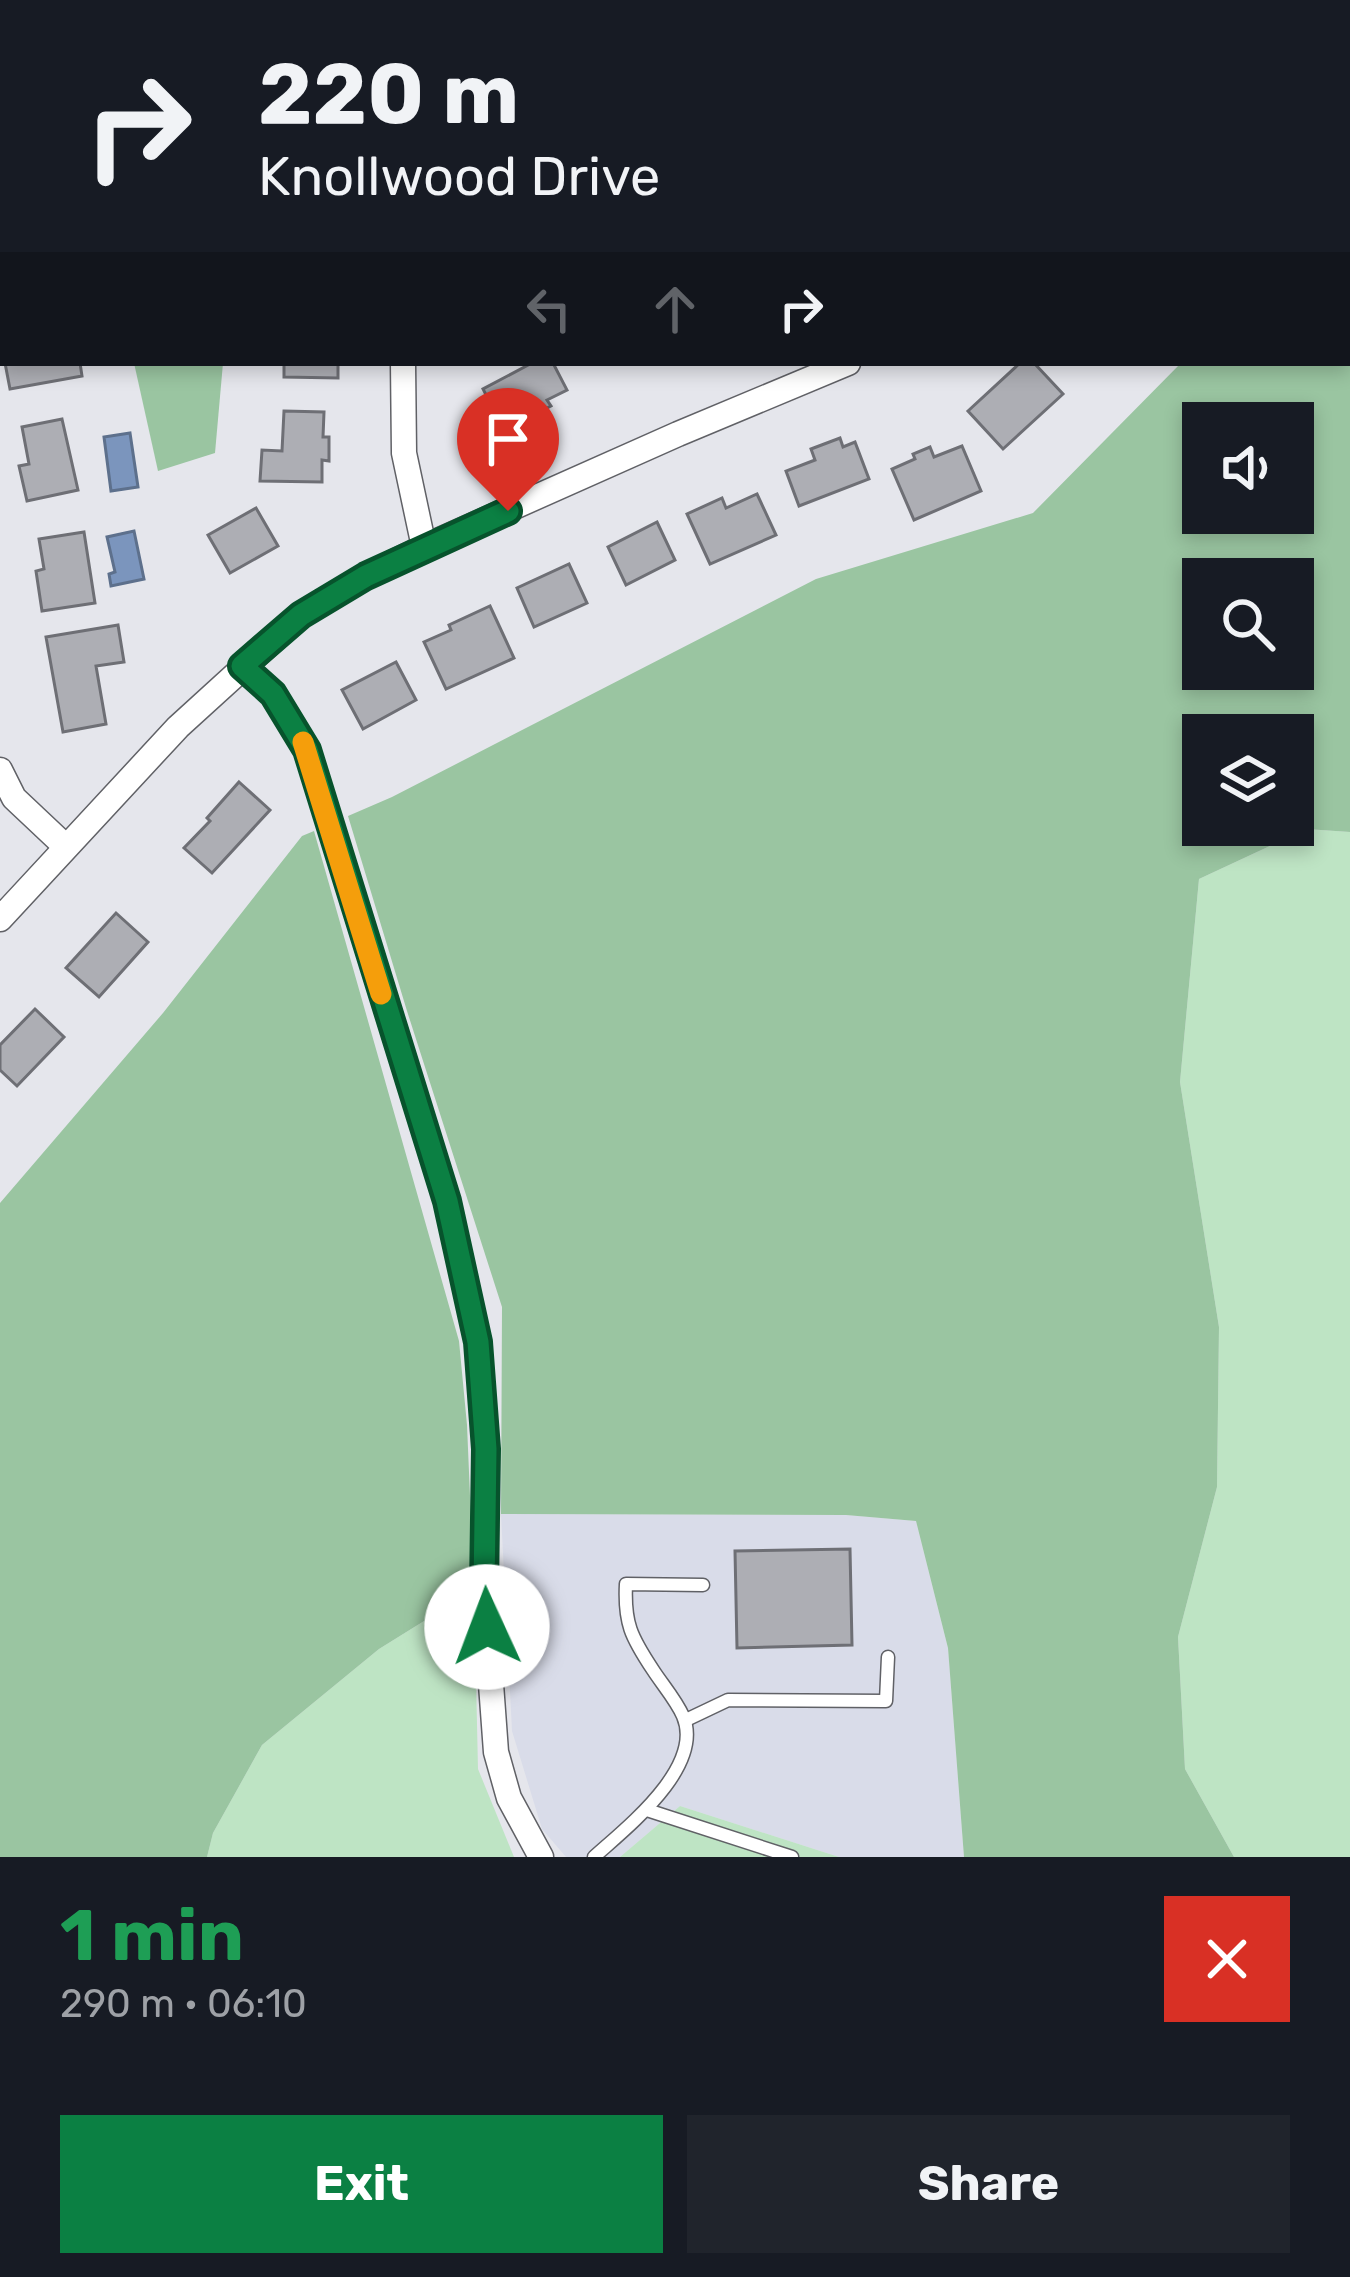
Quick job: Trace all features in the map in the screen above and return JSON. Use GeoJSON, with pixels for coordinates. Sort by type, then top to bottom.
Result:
{"type":"FeatureCollection","features":[{"type":"Feature","properties":{"kind":"street"},"geometry":{"type":"LineString","coordinates":[[403,366],[404,453],[424,548]]}},
{"type":"Feature","properties":{"kind":"street"},"geometry":{"type":"LineString","coordinates":[[0,919],[178,727],[301,615],[424,548],[841,366]]}},
{"type":"Feature","properties":{"kind":"street"},"geometry":{"type":"LineString","coordinates":[[242,666],[273,694],[307,750],[447,1201],[481,1375],[486,1449],[484,1589],[496,1752],[509,1798],[541,1857]]}},
{"type":"Feature","properties":{"kind":"street"},"geometry":{"type":"LineString","coordinates":[[0,770],[14,798],[65,847]]}},
{"type":"Feature","properties":{"kind":"lane"},"geometry":{"type":"LineString","coordinates":[[594,1857],[647,1810],[685,1754],[686,1720],[641,1652],[625,1617],[626,1584],[703,1585]]}},
{"type":"Feature","properties":{"kind":"lane"},"geometry":{"type":"LineString","coordinates":[[686,1720],[728,1700],[886,1701],[888,1657]]}},
{"type":"Feature","properties":{"kind":"lane"},"geometry":{"type":"LineString","coordinates":[[647,1810],[792,1857]]}},
{"type":"Feature","properties":{"kind":"shaded area"},"geometry":{"type":"Polygon","coordinates":[[[501,1514],[846,1515],[916,1521],[948,1648],[964,1857],[839,1857],[680,1806],[620,1857],[566,1857],[542,1829],[512,1731],[501,1514]]]}},
{"type":"Feature","properties":{"kind":"green space"},"geometry":{"type":"Polygon","coordinates":[[[135,366],[223,366],[215,453],[158,471],[135,366]]]}},
{"type":"Feature","properties":{"kind":"green space"},"geometry":{"type":"Polygon","coordinates":[[[1178,366],[1350,366],[1350,832],[1314,830],[1314,714],[1182,714],[1182,846],[1270,846],[1199,879],[1180,1082],[1219,1327],[1217,1487],[1178,1637],[1185,1769],[1234,1857],[964,1857],[948,1648],[916,1521],[846,1515],[501,1514],[502,1307],[348,816],[816,579],[1033,513],[1178,366]]]}},
{"type":"Feature","properties":{"kind":"green space"},"geometry":{"type":"Polygon","coordinates":[[[1314,830],[1350,832],[1350,1857],[1234,1857],[1185,1769],[1178,1637],[1217,1487],[1219,1327],[1180,1082],[1199,879],[1270,846],[1314,846],[1314,830]]]}},
{"type":"Feature","properties":{"kind":"green space"},"geometry":{"type":"Polygon","coordinates":[[[314,831],[459,1341],[474,1590],[379,1649],[262,1745],[213,1833],[207,1857],[0,1857],[0,1203],[163,1013],[302,836],[314,831]]]}},
{"type":"Feature","properties":{"kind":"green space"},"geometry":{"type":"Polygon","coordinates":[[[474,1590],[478,1769],[514,1857],[207,1857],[213,1833],[262,1745],[379,1649],[474,1590]]]}},
{"type":"Feature","properties":{"kind":"green space"},"geometry":{"type":"Polygon","coordinates":[[[680,1806],[839,1857],[620,1857],[680,1806]]]}},
{"type":"Feature","properties":{"kind":"water"},"geometry":{"type":"Polygon","coordinates":[[[130,433],[138,487],[111,491],[104,437],[130,433]]]}},
{"type":"Feature","properties":{"kind":"water"},"geometry":{"type":"Polygon","coordinates":[[[134,531],[144,579],[111,586],[109,574],[115,572],[107,537],[134,531]]]}},
{"type":"Feature","properties":{"kind":"building"},"geometry":{"type":"Polygon","coordinates":[[[6,366],[80,366],[82,376],[10,389],[6,366]]]}},
{"type":"Feature","properties":{"kind":"building"},"geometry":{"type":"Polygon","coordinates":[[[284,366],[338,366],[338,378],[284,377],[284,366]]]}},
{"type":"Feature","properties":{"kind":"building"},"geometry":{"type":"Polygon","coordinates":[[[526,366],[555,366],[567,390],[547,400],[551,406],[504,430],[483,389],[526,366]]]}},
{"type":"Feature","properties":{"kind":"building"},"geometry":{"type":"Polygon","coordinates":[[[1017,366],[1037,366],[1063,394],[1003,449],[968,411],[1017,366]]]}},
{"type":"Feature","properties":{"kind":"building"},"geometry":{"type":"Polygon","coordinates":[[[284,411],[324,412],[329,461],[322,460],[322,482],[260,481],[262,450],[282,451],[284,411]]]}},
{"type":"Feature","properties":{"kind":"building"},"geometry":{"type":"Polygon","coordinates":[[[62,419],[78,490],[27,501],[19,466],[29,464],[22,427],[62,419]]]}},
{"type":"Feature","properties":{"kind":"building"},"geometry":{"type":"Polygon","coordinates":[[[840,438],[843,447],[855,442],[869,479],[799,506],[786,471],[815,460],[811,449],[840,438]]]}},
{"type":"Feature","properties":{"kind":"building"},"geometry":{"type":"Polygon","coordinates":[[[962,446],[981,491],[914,520],[892,469],[930,447],[934,457],[962,446]]]}},
{"type":"Feature","properties":{"kind":"building"},"geometry":{"type":"Polygon","coordinates":[[[757,494],[776,535],[710,564],[687,514],[722,498],[726,508],[757,494]]]}},
{"type":"Feature","properties":{"kind":"building"},"geometry":{"type":"Polygon","coordinates":[[[256,508],[278,546],[230,573],[208,535],[256,508]]]}},
{"type":"Feature","properties":{"kind":"building"},"geometry":{"type":"Polygon","coordinates":[[[657,522],[675,560],[626,585],[608,547],[657,522]]]}},
{"type":"Feature","properties":{"kind":"building"},"geometry":{"type":"Polygon","coordinates":[[[84,532],[95,603],[42,611],[36,571],[44,569],[39,539],[84,532]]]}},
{"type":"Feature","properties":{"kind":"building"},"geometry":{"type":"Polygon","coordinates":[[[569,564],[587,603],[534,627],[517,588],[569,564]]]}},
{"type":"Feature","properties":{"kind":"building"},"geometry":{"type":"Polygon","coordinates":[[[490,606],[514,658],[446,689],[424,642],[490,606]]]}},
{"type":"Feature","properties":{"kind":"building"},"geometry":{"type":"Polygon","coordinates":[[[118,625],[124,662],[96,666],[106,724],[63,732],[46,637],[118,625]]]}},
{"type":"Feature","properties":{"kind":"building"},"geometry":{"type":"Polygon","coordinates":[[[396,662],[416,700],[363,729],[342,690],[396,662]]]}},
{"type":"Feature","properties":{"kind":"building"},"geometry":{"type":"Polygon","coordinates":[[[239,782],[270,810],[212,873],[184,848],[239,782]]]}},
{"type":"Feature","properties":{"kind":"building"},"geometry":{"type":"Polygon","coordinates":[[[116,913],[148,942],[99,997],[66,968],[116,913]]]}},
{"type":"Feature","properties":{"kind":"building"},"geometry":{"type":"Polygon","coordinates":[[[35,1009],[64,1037],[17,1086],[0,1070],[0,1045],[35,1009]]]}},
{"type":"Feature","properties":{"kind":"building"},"geometry":{"type":"Polygon","coordinates":[[[850,1549],[852,1645],[737,1648],[735,1551],[850,1549]]]}},
{"type":"Feature","properties":{"kind":"slow traffic"},"geometry":{"type":"LineString","coordinates":[[303,742],[381,994]]}},
{"type":"Feature","properties":{"kind":"route"},"geometry":{"type":"LineString","coordinates":[[487,1627],[486,1449],[478,1342],[447,1201],[307,750],[273,694],[242,666],[301,615],[366,576],[508,511]]}}]}
